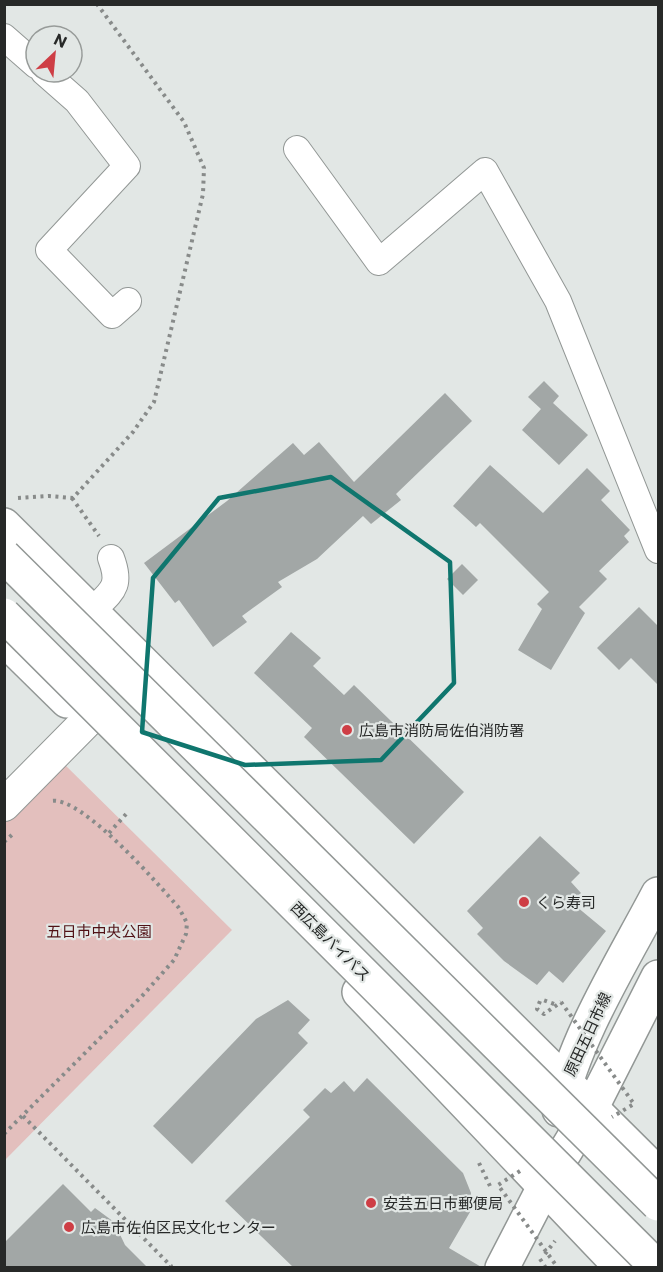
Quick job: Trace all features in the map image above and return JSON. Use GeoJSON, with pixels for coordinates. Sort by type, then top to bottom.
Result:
{"type":"FeatureCollection","features":[{"type":"Feature","properties":{"kind":"main road"},"geometry":{"type":"LineString","coordinates":[[10,512],[92,611],[658,1174]]}},
{"type":"Feature","properties":{"kind":"main road"},"geometry":{"type":"LineString","coordinates":[[4,556],[658,1204]]}},
{"type":"Feature","properties":{"kind":"main road","name":"西広島バイパス"},"geometry":{"type":"LineString","coordinates":[[4,615],[658,1268]]}},
{"type":"Feature","properties":{"kind":"main road","name":"西広島バイパス"},"geometry":{"type":"LineString","coordinates":[[4,639],[310,941],[622,1268]]}},
{"type":"Feature","properties":{"kind":"main road","name":"原田五日市線"},"geometry":{"type":"LineString","coordinates":[[544,1185],[565,1083],[598,1010],[658,894]]}},
{"type":"Feature","properties":{"kind":"main road","name":"原田五日市線"},"geometry":{"type":"LineString","coordinates":[[502,1268],[544,1185],[591,1109],[658,977]]}},
{"type":"Feature","properties":{"kind":"street"},"geometry":{"type":"LineString","coordinates":[[4,37],[24,54]]}},
{"type":"Feature","properties":{"kind":"street"},"geometry":{"type":"LineString","coordinates":[[58,84],[77,101],[127,166],[49,250],[112,315],[128,302]]}},
{"type":"Feature","properties":{"kind":"street"},"geometry":{"type":"LineString","coordinates":[[297,149],[378,262],[485,171],[558,301],[658,550]]}},
{"type":"Feature","properties":{"kind":"street"},"geometry":{"type":"LineString","coordinates":[[92,611],[115,588],[117,574],[111,558]]}},
{"type":"Feature","properties":{"kind":"street"},"geometry":{"type":"LineString","coordinates":[[13,816],[87,721]]}},
{"type":"Feature","properties":{"kind":"path"},"geometry":{"type":"LineString","coordinates":[[10,512],[71,498],[133,432],[154,402],[204,181],[204,168],[199,151],[184,122],[97,4]]}},
{"type":"Feature","properties":{"kind":"path"},"geometry":{"type":"LineString","coordinates":[[71,498],[111,558]]}},
{"type":"Feature","properties":{"kind":"path"},"geometry":{"type":"LineString","coordinates":[[4,1134],[143,995],[174,960],[186,934],[187,923],[179,908],[109,834],[70,806],[54,799],[48,802]]}},
{"type":"Feature","properties":{"kind":"path"},"geometry":{"type":"LineString","coordinates":[[109,834],[127,813]]}},
{"type":"Feature","properties":{"kind":"path"},"geometry":{"type":"LineString","coordinates":[[4,842],[13,816]]}},
{"type":"Feature","properties":{"kind":"path"},"geometry":{"type":"LineString","coordinates":[[554,1004],[543,1000],[540,1001],[537,1009],[544,1014],[561,1002],[634,1104]]}},
{"type":"Feature","properties":{"kind":"path"},"geometry":{"type":"LineString","coordinates":[[23,1116],[147,1240],[171,1266],[170,1268]]}},
{"type":"Feature","properties":{"kind":"highlighted area"},"geometry":{"type":"Polygon","coordinates":[[[331,477],[450,562],[454,683],[381,760],[245,765],[142,732],[153,578],[219,498],[331,477]]]}},
{"type":"Feature","properties":{"kind":"green space","name":"五日市中央公園"},"geometry":{"type":"Polygon","coordinates":[[[59,759],[232,930],[5,1160],[5,815],[59,759]]]}},
{"type":"Feature","properties":{"kind":"building"},"geometry":{"type":"Polygon","coordinates":[[[544,381],[559,396],[553,403],[588,435],[559,465],[522,430],[541,409],[528,397],[544,381]]]}},
{"type":"Feature","properties":{"kind":"building"},"geometry":{"type":"Polygon","coordinates":[[[445,393],[472,421],[396,494],[401,500],[371,524],[363,516],[317,559],[278,582],[282,587],[242,616],[247,622],[213,647],[179,600],[175,603],[144,563],[227,501],[293,443],[304,455],[319,442],[354,482],[445,393]]]}},
{"type":"Feature","properties":{"kind":"building"},"geometry":{"type":"Polygon","coordinates":[[[490,465],[543,513],[587,468],[610,491],[601,500],[630,530],[624,536],[629,542],[599,571],[607,579],[579,607],[585,613],[551,670],[518,650],[542,609],[537,604],[549,592],[480,523],[476,527],[453,506],[490,465]]]}},
{"type":"Feature","properties":{"kind":"building"},"geometry":{"type":"Polygon","coordinates":[[[462,564],[478,580],[463,595],[447,579],[462,564]]]}},
{"type":"Feature","properties":{"kind":"building"},"geometry":{"type":"Polygon","coordinates":[[[639,607],[658,626],[658,685],[631,658],[619,670],[597,648],[639,607]]]}},
{"type":"Feature","properties":{"kind":"building"},"geometry":{"type":"Polygon","coordinates":[[[291,632],[321,658],[313,666],[344,695],[354,685],[464,792],[414,844],[304,737],[312,728],[254,673],[291,632]]]}},
{"type":"Feature","properties":{"kind":"building","name":"くら寿司"},"geometry":{"type":"Polygon","coordinates":[[[540,836],[580,873],[571,882],[581,893],[571,902],[606,931],[563,983],[549,971],[537,985],[504,961],[477,934],[483,928],[467,911],[540,836]]]}},
{"type":"Feature","properties":{"kind":"building"},"geometry":{"type":"Polygon","coordinates":[[[288,1000],[310,1020],[298,1033],[308,1043],[192,1164],[153,1126],[256,1019],[288,1000]]]}},
{"type":"Feature","properties":{"kind":"building"},"geometry":{"type":"Polygon","coordinates":[[[367,1078],[463,1173],[471,1193],[470,1212],[449,1248],[483,1268],[294,1268],[225,1201],[310,1117],[303,1110],[325,1088],[331,1093],[344,1081],[354,1092],[367,1078]]]}},
{"type":"Feature","properties":{"kind":"building","name":"広島市佐伯区民文化センター"},"geometry":{"type":"Polygon","coordinates":[[[63,1184],[91,1212],[95,1208],[114,1222],[125,1245],[148,1268],[4,1268],[4,1243],[63,1184]]]}},
{"type":"Feature","properties":{"kind":"place","name":"広島市消防局佐伯消防署"},"geometry":{"type":"Point","coordinates":[347,730]}},
{"type":"Feature","properties":{"kind":"place","name":"くら寿司"},"geometry":{"type":"Point","coordinates":[524,902]}},
{"type":"Feature","properties":{"kind":"place","name":"安芸五日市郵便局"},"geometry":{"type":"Point","coordinates":[371,1203]}},
{"type":"Feature","properties":{"kind":"place","name":"広島市佐伯区民文化センター"},"geometry":{"type":"Point","coordinates":[69,1227]}}]}
